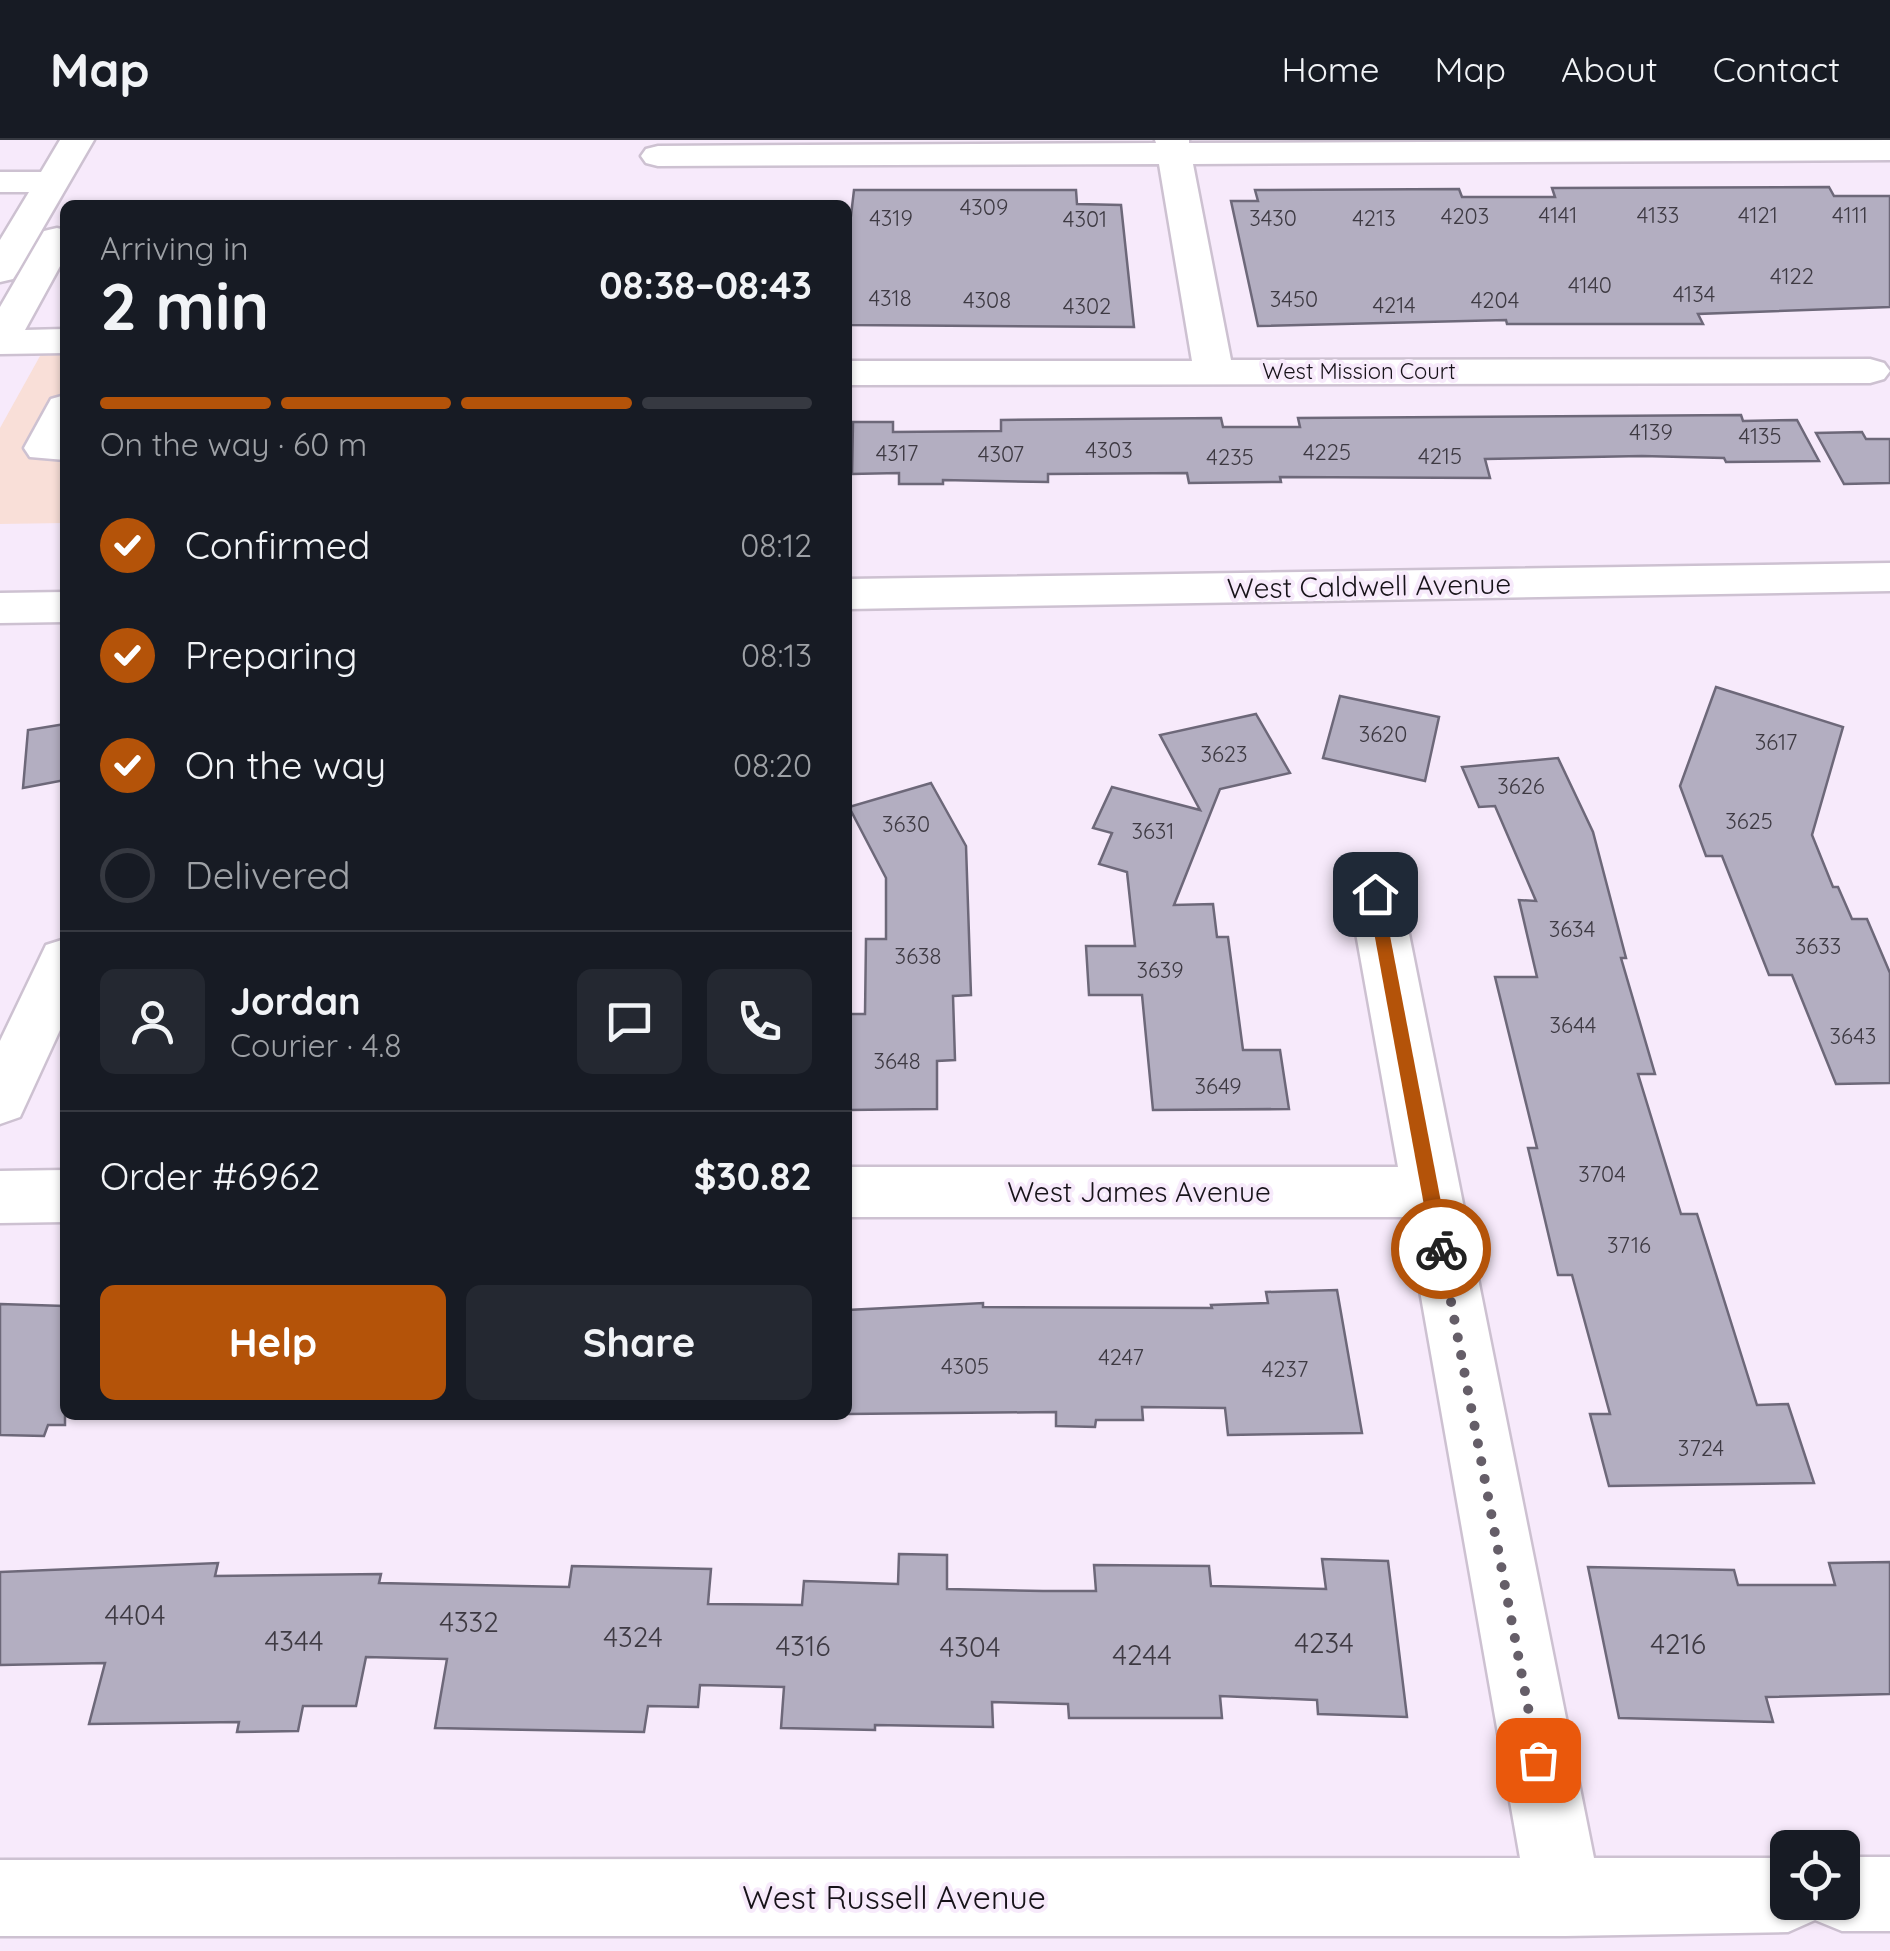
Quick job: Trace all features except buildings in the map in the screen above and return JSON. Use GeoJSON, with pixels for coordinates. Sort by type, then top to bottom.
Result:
{"type":"FeatureCollection","features":[{"type":"Feature","properties":{"kind":"street"},"geometry":{"type":"LineString","coordinates":[[64,193],[76,140]]}},
{"type":"Feature","properties":{"kind":"street"},"geometry":{"type":"LineString","coordinates":[[0,271],[12,230],[64,193],[112,140]]}},
{"type":"Feature","properties":{"kind":"street"},"geometry":{"type":"LineString","coordinates":[[658,156],[1173,147],[1890,150]]}},
{"type":"Feature","properties":{"kind":"street"},"geometry":{"type":"LineString","coordinates":[[1173,147],[1214,371]]}},
{"type":"Feature","properties":{"kind":"street"},"geometry":{"type":"LineString","coordinates":[[0,182],[64,193]]}},
{"type":"Feature","properties":{"kind":"street"},"geometry":{"type":"LineString","coordinates":[[60,233],[0,341],[60,341]]}},
{"type":"Feature","properties":{"kind":"street","name":"West Mission Court"},"geometry":{"type":"LineString","coordinates":[[852,373],[1870,371]]}},
{"type":"Feature","properties":{"kind":"street"},"geometry":{"type":"LineString","coordinates":[[60,417],[44,448],[60,448]]}},
{"type":"Feature","properties":{"kind":"street","name":"West Caldwell Avenue"},"geometry":{"type":"LineString","coordinates":[[852,594],[1890,577]]}},
{"type":"Feature","properties":{"kind":"street"},"geometry":{"type":"LineString","coordinates":[[0,608],[60,607]]}},
{"type":"Feature","properties":{"kind":"street"},"geometry":{"type":"LineString","coordinates":[[1375,894],[1564,1898]]}},
{"type":"Feature","properties":{"kind":"street"},"geometry":{"type":"LineString","coordinates":[[0,1100],[60,971]]}},
{"type":"Feature","properties":{"kind":"street","name":"West James Avenue"},"geometry":{"type":"LineString","coordinates":[[852,1192],[1430,1192]]}},
{"type":"Feature","properties":{"kind":"street"},"geometry":{"type":"LineString","coordinates":[[0,1196],[60,1196]]}},
{"type":"Feature","properties":{"kind":"street"},"geometry":{"type":"LineString","coordinates":[[1860,1894],[1890,1894]]}},
{"type":"Feature","properties":{"kind":"street","name":"West Russell Avenue"},"geometry":{"type":"LineString","coordinates":[[0,1898],[1770,1895]]}},
{"type":"Feature","properties":{"kind":"shaded area"},"geometry":{"type":"Polygon","coordinates":[[[55,329],[60,329],[60,523],[0,524],[0,428],[55,329]]]}},
{"type":"Feature","properties":{"kind":"way so far"},"geometry":{"type":"LineString","coordinates":[[1441,1249],[1538,1760]]}},
{"type":"Feature","properties":{"kind":"route"},"geometry":{"type":"LineString","coordinates":[[1375,894],[1441,1249]]}}]}
